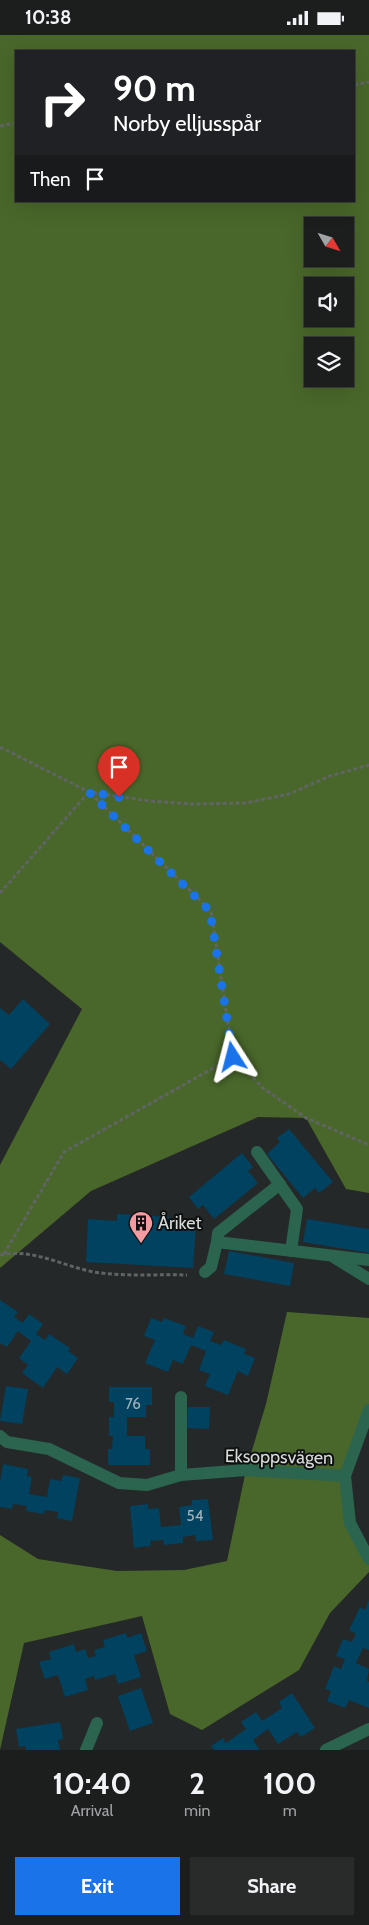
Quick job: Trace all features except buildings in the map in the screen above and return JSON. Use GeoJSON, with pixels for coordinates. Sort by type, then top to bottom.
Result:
{"type":"FeatureCollection","features":[{"type":"Feature","properties":{"kind":"street"},"geometry":{"type":"LineString","coordinates":[[257,1153],[297,1209],[291,1251]]}},
{"type":"Feature","properties":{"kind":"street"},"geometry":{"type":"LineString","coordinates":[[205,1272],[211,1267],[218,1233],[280,1184]]}},
{"type":"Feature","properties":{"kind":"street"},"geometry":{"type":"LineString","coordinates":[[217,1242],[369,1260]]}},
{"type":"Feature","properties":{"kind":"street"},"geometry":{"type":"LineString","coordinates":[[333,1256],[369,1279]]}},
{"type":"Feature","properties":{"kind":"street"},"geometry":{"type":"LineString","coordinates":[[181,1397],[181,1475]]}},
{"type":"Feature","properties":{"kind":"street","name":"Eksoppsvägen"},"geometry":{"type":"LineString","coordinates":[[369,1410],[345,1476],[350,1523],[369,1559]]}},
{"type":"Feature","properties":{"kind":"street","name":"Eksoppsvägen"},"geometry":{"type":"LineString","coordinates":[[0,1436],[7,1441],[49,1449],[119,1483],[147,1485],[181,1475],[246,1470],[345,1476]]}},
{"type":"Feature","properties":{"kind":"street"},"geometry":{"type":"LineString","coordinates":[[86,1750],[97,1723]]}},
{"type":"Feature","properties":{"kind":"street"},"geometry":{"type":"LineString","coordinates":[[326,1750],[369,1729]]}},
{"type":"Feature","properties":{"kind":"path"},"geometry":{"type":"LineString","coordinates":[[355,85],[369,82]]}},
{"type":"Feature","properties":{"kind":"path"},"geometry":{"type":"LineString","coordinates":[[0,126],[15,123]]}},
{"type":"Feature","properties":{"kind":"path"},"geometry":{"type":"LineString","coordinates":[[0,747],[89,792],[210,911],[233,1057],[263,1088],[306,1118],[369,1145]]}},
{"type":"Feature","properties":{"kind":"path"},"geometry":{"type":"LineString","coordinates":[[89,792],[148,801],[191,804],[246,803],[289,794],[330,776],[369,765]]}},
{"type":"Feature","properties":{"kind":"path"},"geometry":{"type":"LineString","coordinates":[[0,893],[89,792]]}},
{"type":"Feature","properties":{"kind":"path"},"geometry":{"type":"LineString","coordinates":[[2,1254],[64,1153],[233,1057]]}},
{"type":"Feature","properties":{"kind":"path"},"geometry":{"type":"LineString","coordinates":[[2,1254],[14,1252],[34,1254],[76,1268],[114,1274],[192,1275],[205,1272]]}},
{"type":"Feature","properties":{"kind":"green space"},"geometry":{"type":"Polygon","coordinates":[[[0,35],[369,35],[369,1193],[346,1189],[306,1118],[258,1117],[91,1191],[0,1268],[0,1165],[82,1009],[0,942],[0,35]]]}},
{"type":"Feature","properties":{"kind":"green space"},"geometry":{"type":"Polygon","coordinates":[[[287,1312],[369,1318],[369,1410],[345,1476],[350,1523],[369,1559],[369,1572],[330,1613],[299,1670],[202,1730],[170,1714],[142,1616],[24,1643],[0,1750],[0,1535],[38,1559],[117,1571],[184,1570],[227,1561],[246,1470],[266,1404],[287,1312]]]}},
{"type":"Feature","properties":{"kind":"place","name":"Åriket"},"geometry":{"type":"Point","coordinates":[141,1244]}},
{"type":"Feature","properties":{"kind":"route"},"geometry":{"type":"LineString","coordinates":[[119,797],[89,792],[210,911],[233,1057]]}}]}
